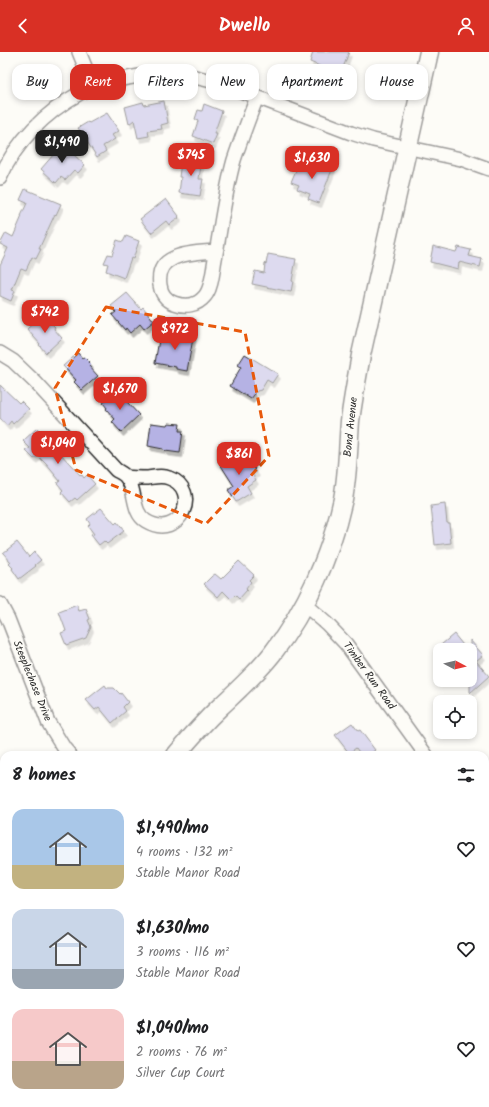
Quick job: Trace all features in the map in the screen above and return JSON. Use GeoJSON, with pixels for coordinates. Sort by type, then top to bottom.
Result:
{"type":"FeatureCollection","features":[{"type":"Feature","properties":{"kind":"street"},"geometry":{"type":"LineString","coordinates":[[79,52],[84,64]]}},
{"type":"Feature","properties":{"kind":"street","name":"Bond Avenue"},"geometry":{"type":"LineString","coordinates":[[179,751],[221,706],[254,675],[272,654],[304,604],[329,550],[343,498],[354,392],[372,304],[429,52]]}},
{"type":"Feature","properties":{"kind":"street"},"geometry":{"type":"LineString","coordinates":[[126,78],[155,74],[176,74],[206,80]]}},
{"type":"Feature","properties":{"kind":"street"},"geometry":{"type":"LineString","coordinates":[[259,98],[373,140],[461,159],[489,168]]}},
{"type":"Feature","properties":{"kind":"street"},"geometry":{"type":"LineString","coordinates":[[0,178],[15,152],[32,130],[49,114],[70,99]]}},
{"type":"Feature","properties":{"kind":"street"},"geometry":{"type":"LineString","coordinates":[[216,251],[179,255],[173,257],[167,262],[160,273],[159,279],[160,287],[167,298],[172,302],[186,306],[200,301],[206,296],[210,286],[226,195],[234,160],[255,100]]}},
{"type":"Feature","properties":{"kind":"street"},"geometry":{"type":"LineString","coordinates":[[0,353],[13,361],[36,382],[116,470],[126,477],[131,486],[137,510],[143,520],[161,526],[168,526],[178,520],[184,509],[186,496],[175,481],[170,478],[158,476],[140,478],[126,477]]}},
{"type":"Feature","properties":{"kind":"street","name":"Steeplechase Drive"},"geometry":{"type":"LineString","coordinates":[[0,604],[8,619],[48,722],[67,751]]}},
{"type":"Feature","properties":{"kind":"street","name":"Timber Run Road"},"geometry":{"type":"LineString","coordinates":[[304,604],[327,624],[346,644],[423,751]]}},
{"type":"Feature","properties":{"kind":"highlighted area"},"geometry":{"type":"Polygon","coordinates":[[[106,307],[245,332],[269,456],[206,524],[76,470],[55,388],[106,307]]]}},
{"type":"Feature","properties":{"kind":"building"},"geometry":{"type":"Polygon","coordinates":[[[313,52],[349,52],[344,64],[315,64],[310,62],[313,52]]]}},
{"type":"Feature","properties":{"kind":"building"},"geometry":{"type":"Polygon","coordinates":[[[164,101],[168,123],[161,125],[162,129],[148,131],[149,136],[138,138],[134,120],[129,124],[125,107],[143,102],[144,105],[164,101]]]}},
{"type":"Feature","properties":{"kind":"building"},"geometry":{"type":"Polygon","coordinates":[[[204,104],[222,111],[214,134],[217,134],[213,144],[193,136],[198,121],[195,119],[198,110],[202,111],[204,104]]]}},
{"type":"Feature","properties":{"kind":"building"},"geometry":{"type":"Polygon","coordinates":[[[107,113],[119,131],[112,135],[115,139],[103,146],[106,151],[97,157],[78,128],[107,113]]]}},
{"type":"Feature","properties":{"kind":"building"},"geometry":{"type":"Polygon","coordinates":[[[60,142],[85,165],[78,173],[74,170],[65,180],[61,177],[56,183],[41,169],[54,154],[52,151],[60,142]]]}},
{"type":"Feature","properties":{"kind":"building"},"geometry":{"type":"Polygon","coordinates":[[[185,156],[202,159],[199,179],[203,179],[200,196],[179,193],[181,162],[184,162],[185,156]]]}},
{"type":"Feature","properties":{"kind":"building"},"geometry":{"type":"Polygon","coordinates":[[[321,162],[333,167],[319,203],[308,199],[310,194],[297,189],[299,185],[291,182],[299,163],[318,170],[321,162]]]}},
{"type":"Feature","properties":{"kind":"building"},"geometry":{"type":"Polygon","coordinates":[[[25,189],[61,204],[39,249],[41,249],[36,259],[32,257],[26,270],[21,268],[12,290],[15,291],[11,301],[0,296],[0,265],[8,248],[0,244],[6,233],[13,237],[27,203],[20,200],[25,189]]]}},
{"type":"Feature","properties":{"kind":"building"},"geometry":{"type":"Polygon","coordinates":[[[166,199],[179,218],[169,225],[166,221],[151,233],[140,219],[166,199]]]}},
{"type":"Feature","properties":{"kind":"building"},"geometry":{"type":"Polygon","coordinates":[[[126,236],[139,241],[133,259],[131,258],[124,278],[106,271],[108,264],[104,263],[108,254],[112,255],[117,240],[123,242],[126,236]]]}},
{"type":"Feature","properties":{"kind":"building"},"geometry":{"type":"Polygon","coordinates":[[[433,246],[456,252],[458,247],[471,250],[469,256],[482,259],[480,267],[459,262],[458,269],[430,262],[433,246]]]}},
{"type":"Feature","properties":{"kind":"building"},"geometry":{"type":"Polygon","coordinates":[[[268,254],[296,259],[291,292],[252,284],[255,271],[264,273],[268,254]]]}},
{"type":"Feature","properties":{"kind":"building"},"geometry":{"type":"Polygon","coordinates":[[[127,293],[141,309],[143,307],[154,321],[144,329],[140,324],[130,333],[126,328],[125,330],[112,315],[116,312],[111,306],[127,293]]]}},
{"type":"Feature","properties":{"kind":"building"},"geometry":{"type":"Polygon","coordinates":[[[41,316],[55,327],[54,329],[62,338],[46,353],[27,329],[41,316]]]}},
{"type":"Feature","properties":{"kind":"building"},"geometry":{"type":"Polygon","coordinates":[[[182,331],[194,333],[187,371],[176,369],[176,367],[155,363],[160,334],[181,338],[182,331]]]}},
{"type":"Feature","properties":{"kind":"building"},"geometry":{"type":"Polygon","coordinates":[[[78,353],[82,358],[84,357],[91,364],[89,366],[98,376],[82,390],[74,382],[76,380],[63,366],[78,353]]]}},
{"type":"Feature","properties":{"kind":"building"},"geometry":{"type":"Polygon","coordinates":[[[245,354],[278,374],[272,383],[267,380],[261,390],[257,391],[251,399],[230,386],[241,367],[238,365],[245,354]]]}},
{"type":"Feature","properties":{"kind":"building"},"geometry":{"type":"Polygon","coordinates":[[[0,385],[19,403],[21,401],[29,409],[13,424],[11,421],[7,426],[0,418],[0,385]]]}},
{"type":"Feature","properties":{"kind":"building"},"geometry":{"type":"Polygon","coordinates":[[[117,391],[139,415],[121,432],[112,422],[115,419],[103,403],[117,391]]]}},
{"type":"Feature","properties":{"kind":"building"},"geometry":{"type":"Polygon","coordinates":[[[151,423],[167,425],[168,423],[180,424],[179,431],[183,431],[180,453],[165,451],[163,449],[148,446],[151,423]]]}},
{"type":"Feature","properties":{"kind":"building"},"geometry":{"type":"Polygon","coordinates":[[[37,428],[51,441],[54,439],[63,449],[59,452],[81,476],[82,475],[84,478],[87,475],[95,484],[77,500],[75,498],[70,502],[61,492],[63,490],[57,483],[60,481],[46,464],[38,456],[34,459],[26,451],[30,448],[23,441],[37,428]]]}},
{"type":"Feature","properties":{"kind":"building"},"geometry":{"type":"Polygon","coordinates":[[[238,452],[241,458],[244,456],[257,472],[253,475],[256,480],[247,486],[251,493],[236,502],[228,490],[234,486],[220,464],[238,452]]]}},
{"type":"Feature","properties":{"kind":"building"},"geometry":{"type":"Polygon","coordinates":[[[445,504],[451,543],[435,545],[431,506],[445,504]]]}},
{"type":"Feature","properties":{"kind":"building"},"geometry":{"type":"Polygon","coordinates":[[[101,508],[115,524],[117,522],[124,531],[107,544],[104,541],[99,545],[91,535],[94,534],[88,526],[90,524],[87,519],[101,508]]]}},
{"type":"Feature","properties":{"kind":"building"},"geometry":{"type":"Polygon","coordinates":[[[17,542],[29,557],[34,552],[41,560],[35,565],[36,566],[19,579],[9,564],[11,562],[3,553],[17,542]]]}},
{"type":"Feature","properties":{"kind":"building"},"geometry":{"type":"Polygon","coordinates":[[[239,561],[254,575],[249,580],[251,582],[246,589],[247,590],[239,599],[235,595],[231,599],[223,591],[218,597],[204,584],[215,574],[221,579],[239,561]]]}},
{"type":"Feature","properties":{"kind":"building"},"geometry":{"type":"Polygon","coordinates":[[[77,605],[79,611],[86,609],[91,627],[86,638],[66,645],[61,633],[66,631],[59,612],[77,605]]]}},
{"type":"Feature","properties":{"kind":"building"},"geometry":{"type":"Polygon","coordinates":[[[454,634],[461,643],[443,643],[454,634]]]}},
{"type":"Feature","properties":{"kind":"building"},"geometry":{"type":"Polygon","coordinates":[[[477,648],[483,655],[477,660],[477,648]]]}},
{"type":"Feature","properties":{"kind":"building"},"geometry":{"type":"Polygon","coordinates":[[[477,662],[489,676],[477,687],[477,662]]]}},
{"type":"Feature","properties":{"kind":"building"},"geometry":{"type":"Polygon","coordinates":[[[105,685],[107,688],[114,688],[120,694],[121,693],[128,702],[123,707],[126,711],[112,723],[99,707],[95,710],[86,700],[105,685]]]}},
{"type":"Feature","properties":{"kind":"building"},"geometry":{"type":"Polygon","coordinates":[[[470,687],[477,687],[470,693],[470,687]]]}},
{"type":"Feature","properties":{"kind":"building"},"geometry":{"type":"Polygon","coordinates":[[[352,723],[358,731],[360,730],[375,750],[358,751],[356,748],[352,751],[347,751],[335,735],[352,723]]]}}]}
